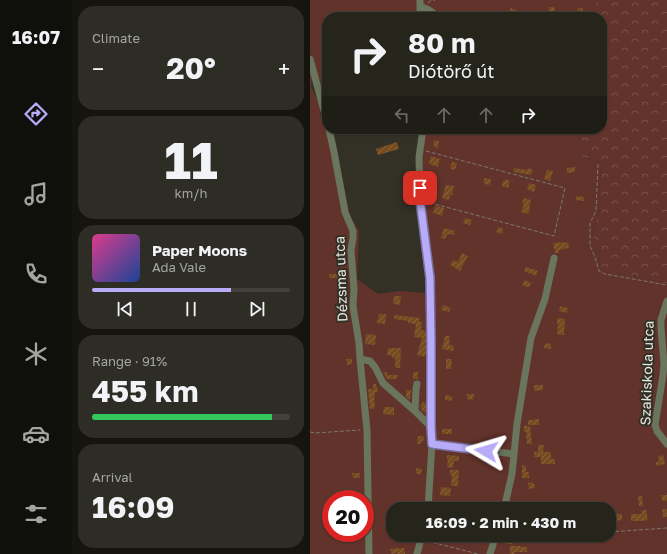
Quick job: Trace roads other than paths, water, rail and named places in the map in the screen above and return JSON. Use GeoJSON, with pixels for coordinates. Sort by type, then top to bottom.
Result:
{"type":"FeatureCollection","features":[{"type":"Feature","properties":{"kind":"street"},"geometry":{"type":"LineString","coordinates":[[420,4],[432,12]]}},
{"type":"Feature","properties":{"kind":"street"},"geometry":{"type":"LineString","coordinates":[[310,59],[322,103]]}},
{"type":"Feature","properties":{"kind":"street","name":"Dézsma utca"},"geometry":{"type":"LineString","coordinates":[[330,134],[345,212],[353,232],[351,250],[354,289],[353,306],[367,430],[369,554]]}},
{"type":"Feature","properties":{"kind":"street"},"geometry":{"type":"LineString","coordinates":[[422,134],[419,165],[420,200],[430,278],[432,444],[428,502]]}},
{"type":"Feature","properties":{"kind":"street"},"geometry":{"type":"LineString","coordinates":[[506,502],[512,474],[517,424],[530,338],[545,299],[554,258]]}},
{"type":"Feature","properties":{"kind":"street","name":"Szakiskola utca"},"geometry":{"type":"LineString","coordinates":[[667,301],[661,328],[664,364],[655,425],[657,431],[667,444]]}},
{"type":"Feature","properties":{"kind":"street"},"geometry":{"type":"LineString","coordinates":[[360,359],[370,361],[375,367],[383,383],[431,427]]}},
{"type":"Feature","properties":{"kind":"street"},"geometry":{"type":"LineString","coordinates":[[415,411],[417,384]]}},
{"type":"Feature","properties":{"kind":"street"},"geometry":{"type":"LineString","coordinates":[[432,444],[514,454]]}},
{"type":"Feature","properties":{"kind":"street"},"geometry":{"type":"LineString","coordinates":[[416,554],[420,542]]}},
{"type":"Feature","properties":{"kind":"street"},"geometry":{"type":"LineString","coordinates":[[490,554],[494,542]]}}]}
